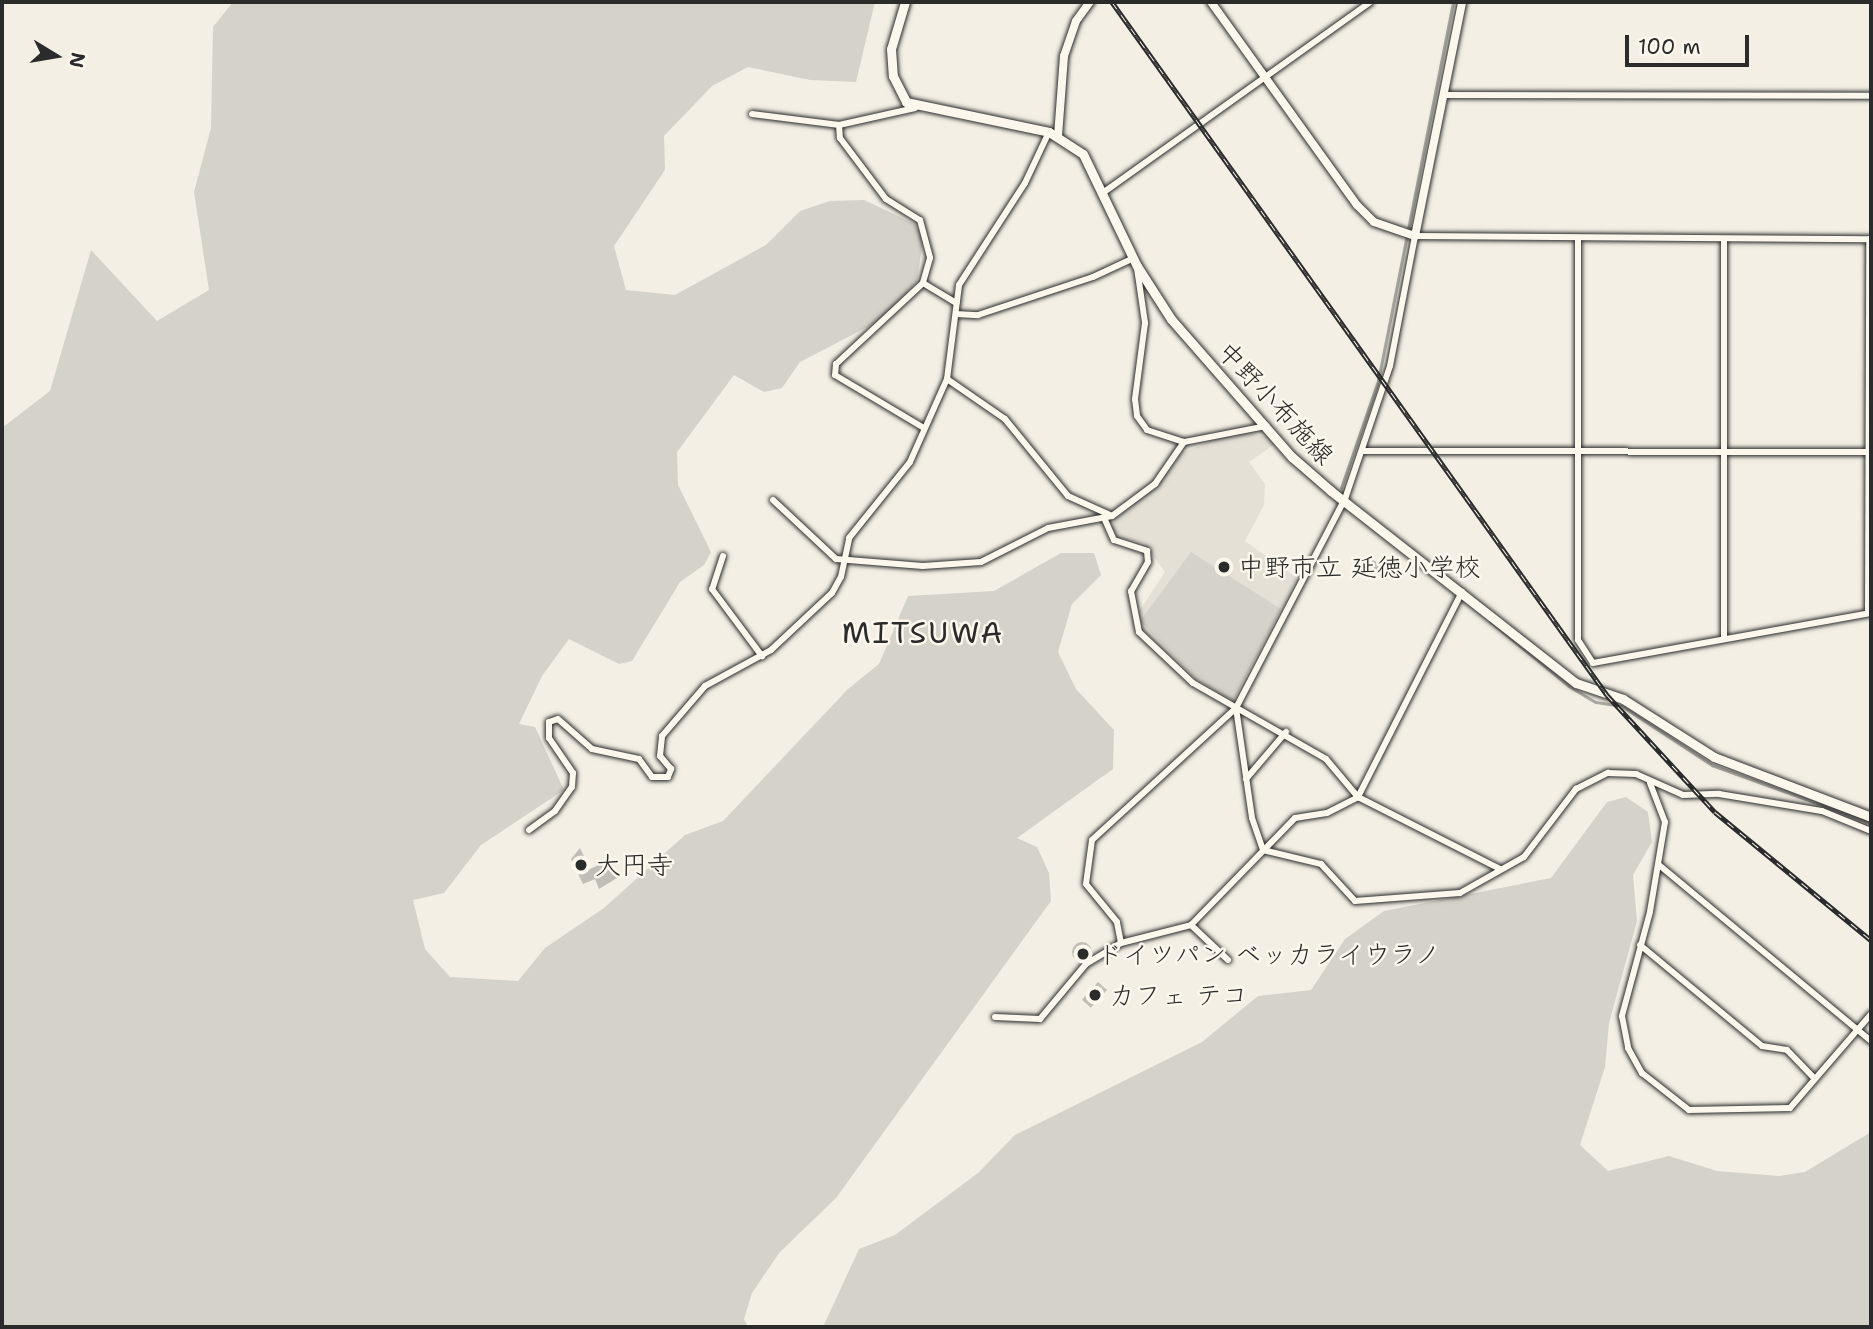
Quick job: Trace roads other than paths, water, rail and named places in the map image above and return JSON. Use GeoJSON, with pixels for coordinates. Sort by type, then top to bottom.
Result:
{"type":"FeatureCollection","features":[{"type":"Feature","properties":{"kind":"main road"},"geometry":{"type":"LineString","coordinates":[[905,2],[891,48],[893,76],[898,91],[915,108]]}},
{"type":"Feature","properties":{"kind":"main road","name":"中野小布施線"},"geometry":{"type":"LineString","coordinates":[[915,108],[1053,134],[1083,154],[1104,192],[1135,262],[1171,319],[1292,457],[1463,590],[1576,683],[1623,699],[1714,757],[1871,817]]}},
{"type":"Feature","properties":{"kind":"street"},"geometry":{"type":"LineString","coordinates":[[529,830],[555,811],[572,787],[573,773],[549,738],[549,722],[558,719],[592,749],[639,759],[652,777],[668,777],[671,769],[660,756],[662,736],[715,678],[762,656],[818,608],[841,577],[858,523],[910,462],[947,379],[959,285],[1025,183],[1053,134],[1064,56],[1076,21],[1090,2]]}},
{"type":"Feature","properties":{"kind":"street"},"geometry":{"type":"LineString","coordinates":[[1211,2],[1357,205],[1393,231],[1415,236],[1578,239],[1870,239],[1870,613],[1593,663],[1578,640],[1578,239]]}},
{"type":"Feature","properties":{"kind":"street"},"geometry":{"type":"LineString","coordinates":[[1104,192],[1370,2]]}},
{"type":"Feature","properties":{"kind":"street"},"geometry":{"type":"LineString","coordinates":[[1121,943],[1117,922],[1086,884],[1092,840],[1236,709],[1345,499],[1390,366],[1462,2]]}},
{"type":"Feature","properties":{"kind":"street"},"geometry":{"type":"LineString","coordinates":[[1443,96],[1871,96]]}},
{"type":"Feature","properties":{"kind":"street"},"geometry":{"type":"LineString","coordinates":[[752,114],[839,125],[915,108]]}},
{"type":"Feature","properties":{"kind":"street"},"geometry":{"type":"LineString","coordinates":[[839,125],[840,138],[886,199],[920,220],[930,258],[923,283],[836,364],[835,374],[924,428]]}},
{"type":"Feature","properties":{"kind":"street"},"geometry":{"type":"LineString","coordinates":[[1724,239],[1724,639]]}},
{"type":"Feature","properties":{"kind":"street"},"geometry":{"type":"LineString","coordinates":[[956,314],[978,314],[1135,262],[1145,323],[1137,416],[1162,439],[1184,442],[1266,426]]}},
{"type":"Feature","properties":{"kind":"street"},"geometry":{"type":"LineString","coordinates":[[923,283],[956,303]]}},
{"type":"Feature","properties":{"kind":"street"},"geometry":{"type":"LineString","coordinates":[[947,379],[1004,419],[1068,496],[1109,518],[1114,540],[1147,551],[1148,562],[1131,591],[1139,632],[1193,683],[1236,709],[1286,732],[1326,759],[1358,797],[1500,869]]}},
{"type":"Feature","properties":{"kind":"street"},"geometry":{"type":"LineString","coordinates":[[773,500],[836,559],[881,559],[923,566],[981,562],[1048,528],[1109,518],[1155,484],[1184,442]]}},
{"type":"Feature","properties":{"kind":"street"},"geometry":{"type":"LineString","coordinates":[[1363,451],[1870,452]]}},
{"type":"Feature","properties":{"kind":"street"},"geometry":{"type":"LineString","coordinates":[[723,556],[712,589],[762,656]]}},
{"type":"Feature","properties":{"kind":"street"},"geometry":{"type":"LineString","coordinates":[[995,1017],[1040,1019],[1086,964],[1121,943],[1191,925],[1296,818],[1326,813],[1358,797],[1463,590]]}},
{"type":"Feature","properties":{"kind":"street"},"geometry":{"type":"LineString","coordinates":[[1236,709],[1246,779],[1263,850]]}},
{"type":"Feature","properties":{"kind":"street"},"geometry":{"type":"LineString","coordinates":[[1246,779],[1286,732]]}},
{"type":"Feature","properties":{"kind":"street"},"geometry":{"type":"LineString","coordinates":[[1263,850],[1307,856],[1321,864],[1355,901],[1451,895],[1539,844],[1565,801],[1593,779],[1622,771],[1684,794],[1719,794],[1822,811],[1871,831]]}},
{"type":"Feature","properties":{"kind":"street"},"geometry":{"type":"LineString","coordinates":[[1650,783],[1665,822],[1659,866],[1622,1033],[1635,1064],[1670,1098],[1689,1110],[1714,1113],[1790,1108],[1813,1077],[1871,1014]]}},
{"type":"Feature","properties":{"kind":"street"},"geometry":{"type":"LineString","coordinates":[[1659,866],[1871,1041]]}},
{"type":"Feature","properties":{"kind":"street"},"geometry":{"type":"LineString","coordinates":[[1191,925],[1228,960]]}},
{"type":"Feature","properties":{"kind":"street"},"geometry":{"type":"LineString","coordinates":[[1640,945],[1762,1046],[1787,1049],[1813,1077]]}},
{"type":"Feature","properties":{"kind":"waterway"},"geometry":{"type":"LineString","coordinates":[[1341,488],[1378,381],[1453,2]]}},
{"type":"Feature","properties":{"kind":"waterway"},"geometry":{"type":"LineString","coordinates":[[1490,621],[1569,686],[1596,702],[1622,706],[1712,765],[1871,823]]}},
{"type":"Feature","properties":{"kind":"railway"},"geometry":{"type":"LineString","coordinates":[[1112,2],[1607,695],[1715,812],[1871,940]]}},
{"type":"Feature","properties":{"kind":"place","name":"中野市立 延徳小学校"},"geometry":{"type":"Point","coordinates":[1224,567]}},
{"type":"Feature","properties":{"kind":"place","name":"大円寺"},"geometry":{"type":"Point","coordinates":[581,865]}},
{"type":"Feature","properties":{"kind":"place","name":"ドイツパン ベッカライウラノ"},"geometry":{"type":"Point","coordinates":[1083,954]}},
{"type":"Feature","properties":{"kind":"place","name":"カフェ テコ"},"geometry":{"type":"Point","coordinates":[1095,995]}},
{"type":"Feature","properties":{"kind":"district","name":"MITSUWA"},"geometry":{"type":"Point","coordinates":[923,633]}}]}
